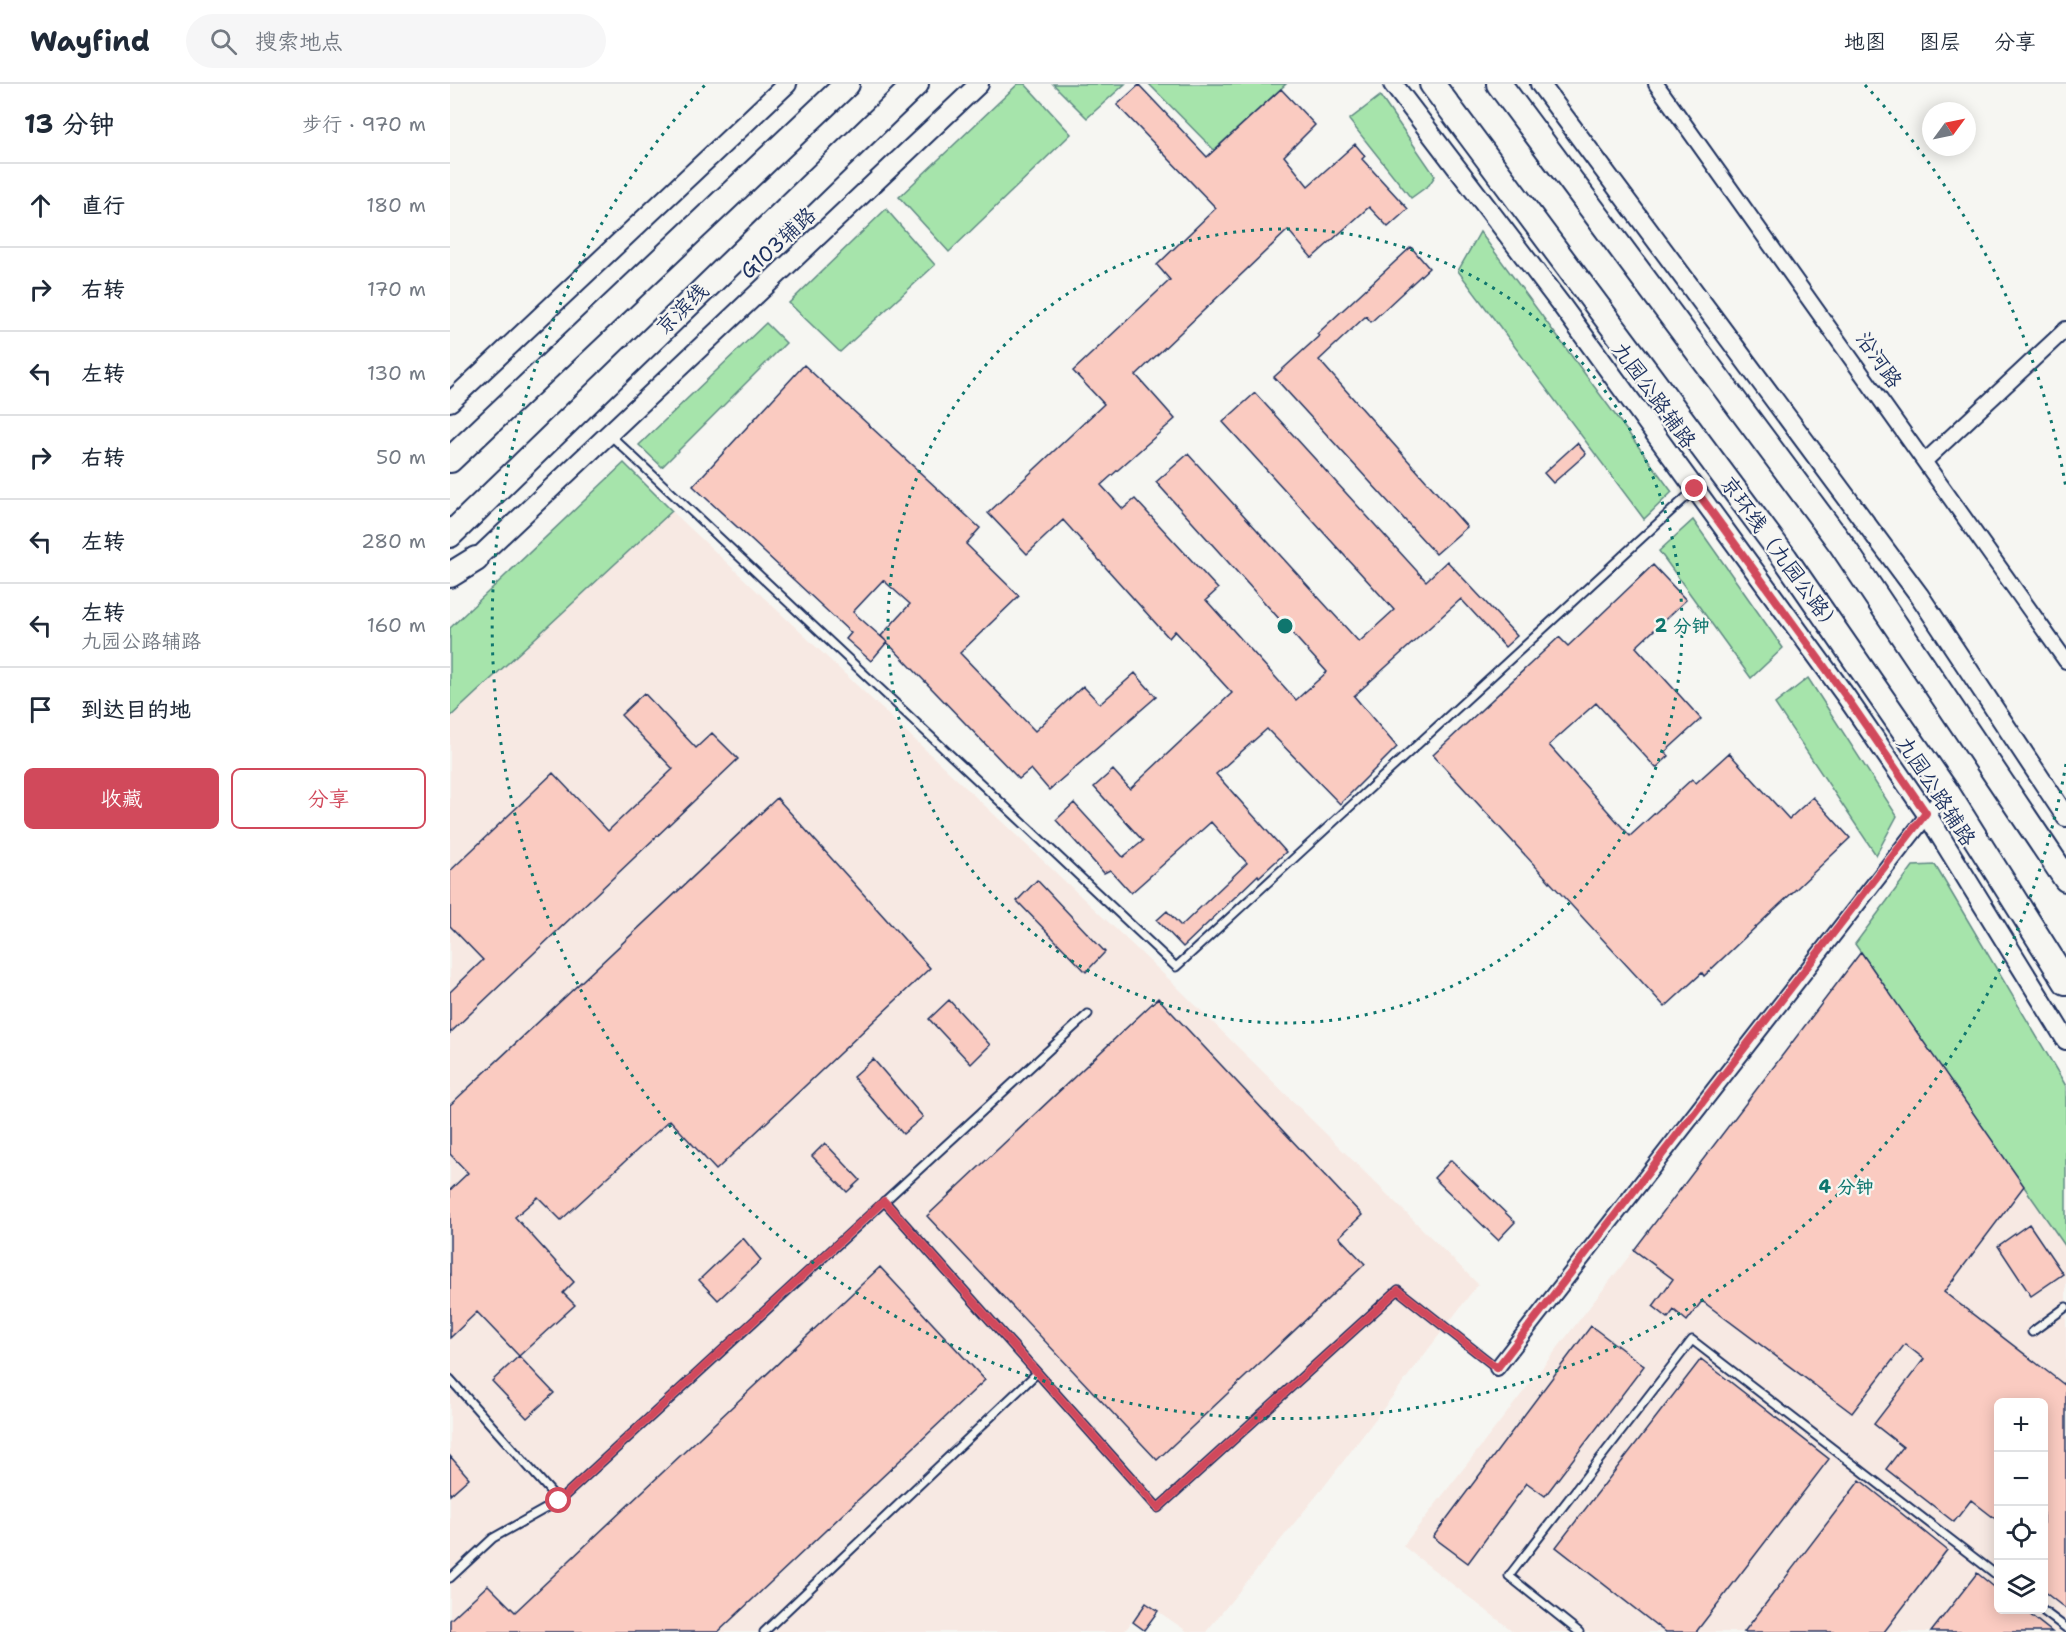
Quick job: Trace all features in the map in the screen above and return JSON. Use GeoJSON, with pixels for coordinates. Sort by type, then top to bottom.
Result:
{"type":"FeatureCollection","features":[{"type":"Feature","properties":{"kind":"highway"},"geometry":{"type":"LineString","coordinates":[[450,460],[847,84]]}},
{"type":"Feature","properties":{"kind":"highway","name":"京环线（九园公路）"},"geometry":{"type":"LineString","coordinates":[[1432,84],[1785,558],[1946,791],[2066,982]]}},
{"type":"Feature","properties":{"kind":"highway"},"geometry":{"type":"LineString","coordinates":[[1499,84],[1841,543],[2066,879]]}},
{"type":"Feature","properties":{"kind":"highway","name":"京滨线"},"geometry":{"type":"LineString","coordinates":[[450,535],[915,85]]}},
{"type":"Feature","properties":{"kind":"highway"},"geometry":{"type":"LineString","coordinates":[[450,575],[476,559]]}},
{"type":"Feature","properties":{"kind":"street"},"geometry":{"type":"LineString","coordinates":[[450,402],[787,84]]}},
{"type":"Feature","properties":{"kind":"street","name":"G103辅路"},"geometry":{"type":"LineString","coordinates":[[450,583],[979,84]]}},
{"type":"Feature","properties":{"kind":"street","name":"九园公路辅路"},"geometry":{"type":"LineString","coordinates":[[1393,84],[1555,297],[1845,695],[1926,813],[2066,1040]]}},
{"type":"Feature","properties":{"kind":"street"},"geometry":{"type":"LineString","coordinates":[[1540,84],[1919,595],[2066,817]]}},
{"type":"Feature","properties":{"kind":"street","name":"沿河路"},"geometry":{"type":"LineString","coordinates":[[1656,84],[2066,661]]}},
{"type":"Feature","properties":{"kind":"street"},"geometry":{"type":"LineString","coordinates":[[1924,461],[2066,329]]}},
{"type":"Feature","properties":{"kind":"street"},"geometry":{"type":"LineString","coordinates":[[1497,1368],[1926,813],[1946,791]]}},
{"type":"Feature","properties":{"kind":"lane"},"geometry":{"type":"LineString","coordinates":[[609,434],[1176,968],[1695,489]]}},
{"type":"Feature","properties":{"kind":"lane"},"geometry":{"type":"LineString","coordinates":[[450,1578],[493,1538],[559,1501],[1088,1014]]}},
{"type":"Feature","properties":{"kind":"lane"},"geometry":{"type":"LineString","coordinates":[[884,1201],[1158,1508],[1398,1290],[1497,1368]]}},
{"type":"Feature","properties":{"kind":"lane"},"geometry":{"type":"LineString","coordinates":[[2032,1332],[2066,1307]]}},
{"type":"Feature","properties":{"kind":"lane"},"geometry":{"type":"LineString","coordinates":[[1579,1632],[1509,1576],[1692,1340],[1994,1573]]}},
{"type":"Feature","properties":{"kind":"lane"},"geometry":{"type":"LineString","coordinates":[[764,1632],[1037,1374]]}},
{"type":"Feature","properties":{"kind":"lane"},"geometry":{"type":"LineString","coordinates":[[450,1378],[559,1501]]}},
{"type":"Feature","properties":{"kind":"lane"},"geometry":{"type":"LineString","coordinates":[[2047,1614],[2066,1628]]}},
{"type":"Feature","properties":{"kind":"shaded area"},"geometry":{"type":"Polygon","coordinates":[[[672,511],[1174,984],[1478,1284],[1326,1484],[1206,1632],[1188,1632],[1146,1603],[1124,1632],[450,1632],[450,717],[672,511]]]}},
{"type":"Feature","properties":{"kind":"shaded area"},"geometry":{"type":"Polygon","coordinates":[[[2024,1186],[2066,1247],[2066,1632],[1514,1632],[1403,1546],[1634,1250],[1852,1413],[2024,1186]]]}},
{"type":"Feature","properties":{"kind":"green space"},"geometry":{"type":"Polygon","coordinates":[[[1018,84],[1025,84],[1071,134],[949,252],[899,197],[1018,84]]]}},
{"type":"Feature","properties":{"kind":"green space"},"geometry":{"type":"Polygon","coordinates":[[[1053,84],[1125,84],[1087,118],[1053,84]]]}},
{"type":"Feature","properties":{"kind":"green space"},"geometry":{"type":"Polygon","coordinates":[[[1149,84],[1286,84],[1214,150],[1149,84]]]}},
{"type":"Feature","properties":{"kind":"green space"},"geometry":{"type":"Polygon","coordinates":[[[1380,96],[1435,176],[1429,185],[1411,198],[1349,120],[1380,96]]]}},
{"type":"Feature","properties":{"kind":"green space"},"geometry":{"type":"Polygon","coordinates":[[[886,209],[935,265],[840,352],[789,303],[886,209]]]}},
{"type":"Feature","properties":{"kind":"green space"},"geometry":{"type":"Polygon","coordinates":[[[1480,232],[1672,492],[1644,519],[1458,271],[1480,232]]]}},
{"type":"Feature","properties":{"kind":"green space"},"geometry":{"type":"Polygon","coordinates":[[[766,323],[786,343],[662,467],[639,445],[766,323]]]}},
{"type":"Feature","properties":{"kind":"green space"},"geometry":{"type":"Polygon","coordinates":[[[624,463],[672,511],[450,717],[450,628],[624,463]]]}},
{"type":"Feature","properties":{"kind":"green space"},"geometry":{"type":"Polygon","coordinates":[[[1693,520],[1783,648],[1751,678],[1659,551],[1693,520]]]}},
{"type":"Feature","properties":{"kind":"green space"},"geometry":{"type":"Polygon","coordinates":[[[1808,678],[1897,816],[1876,855],[1775,704],[1808,678]]]}},
{"type":"Feature","properties":{"kind":"green space"},"geometry":{"type":"Polygon","coordinates":[[[1935,865],[2066,1086],[2066,1247],[1855,944],[1913,866],[1935,865]]]}},
{"type":"Feature","properties":{"kind":"building"},"geometry":{"type":"Polygon","coordinates":[[[1139,85],[1207,157],[1281,89],[1315,125],[1284,156],[1308,186],[1355,144],[1365,156],[1362,159],[1408,209],[1388,227],[1369,207],[1312,258],[1288,230],[1136,375],[1175,419],[1101,485],[1123,509],[1135,499],[1218,589],[1206,600],[1296,700],[1327,672],[1156,482],[1188,454],[1359,642],[1394,610],[1223,422],[1255,393],[1426,581],[1447,561],[1517,636],[1505,647],[1461,599],[1354,696],[1397,747],[1340,804],[1267,729],[1216,774],[1286,852],[1259,877],[1258,875],[1183,947],[1157,920],[1167,911],[1181,926],[1247,863],[1211,822],[1131,893],[1110,870],[1104,873],[1056,820],[1074,803],[1123,857],[1143,841],[1094,787],[1113,770],[1130,789],[1232,693],[1175,631],[1169,638],[1063,520],[1027,554],[988,513],[1104,404],[1073,371],[1170,280],[1157,265],[1216,208],[1117,105],[1139,85]]]}},
{"type":"Feature","properties":{"kind":"building"},"geometry":{"type":"Polygon","coordinates":[[[1411,247],[1429,268],[1371,322],[1366,316],[1319,360],[1467,527],[1436,554],[1274,377],[1411,247]]]}},
{"type":"Feature","properties":{"kind":"building"},"geometry":{"type":"Polygon","coordinates":[[[804,365],[980,528],[966,544],[1019,596],[960,653],[1035,731],[1083,686],[1100,704],[1135,673],[1156,697],[1049,790],[1031,769],[1019,779],[887,642],[871,661],[846,639],[851,633],[693,486],[804,365]],[[883,580],[853,612],[886,641],[881,636],[910,604],[883,580]]]}},
{"type":"Feature","properties":{"kind":"building"},"geometry":{"type":"Polygon","coordinates":[[[1577,443],[1586,454],[1553,483],[1544,473],[1577,443]]]}},
{"type":"Feature","properties":{"kind":"building"},"geometry":{"type":"Polygon","coordinates":[[[1653,565],[1686,600],[1636,647],[1701,719],[1665,752],[1669,756],[1656,768],[1596,703],[1549,745],[1630,836],[1692,779],[1696,783],[1729,753],[1789,819],[1813,797],[1850,838],[1704,976],[1702,973],[1665,1007],[1433,755],[1559,637],[1568,646],[1653,565]]]}},
{"type":"Feature","properties":{"kind":"building"},"geometry":{"type":"Polygon","coordinates":[[[644,693],[696,748],[712,733],[738,759],[450,1033],[450,992],[483,960],[450,926],[450,871],[553,773],[608,831],[673,769],[621,715],[644,693]]]}},
{"type":"Feature","properties":{"kind":"building"},"geometry":{"type":"Polygon","coordinates":[[[777,798],[930,968],[716,1170],[670,1120],[561,1220],[538,1197],[515,1217],[574,1282],[563,1293],[575,1305],[519,1356],[477,1312],[450,1338],[450,1190],[468,1173],[450,1154],[450,1105],[777,798]]]}},
{"type":"Feature","properties":{"kind":"building"},"geometry":{"type":"Polygon","coordinates":[[[1037,880],[1105,952],[1086,972],[1017,901],[1037,880]]]}},
{"type":"Feature","properties":{"kind":"building"},"geometry":{"type":"Polygon","coordinates":[[[1861,952],[2024,1186],[1944,1292],[2066,1386],[2066,1609],[2048,1595],[2048,1398],[1994,1398],[1994,1518],[1971,1500],[1954,1522],[1886,1469],[1903,1447],[1874,1424],[1924,1359],[1905,1344],[1852,1413],[1702,1301],[1687,1321],[1674,1310],[1668,1318],[1653,1306],[1673,1279],[1634,1250],[1861,952]]]}},
{"type":"Feature","properties":{"kind":"building"},"geometry":{"type":"Polygon","coordinates":[[[1158,998],[1362,1215],[1339,1237],[1365,1264],[1157,1460],[927,1216],[1158,998]]]}},
{"type":"Feature","properties":{"kind":"building"},"geometry":{"type":"Polygon","coordinates":[[[949,1000],[990,1045],[971,1064],[929,1019],[949,1000]]]}},
{"type":"Feature","properties":{"kind":"building"},"geometry":{"type":"Polygon","coordinates":[[[873,1059],[923,1117],[903,1134],[853,1077],[873,1059]]]}},
{"type":"Feature","properties":{"kind":"building"},"geometry":{"type":"Polygon","coordinates":[[[825,1143],[860,1180],[847,1192],[812,1156],[825,1143]]]}},
{"type":"Feature","properties":{"kind":"building"},"geometry":{"type":"Polygon","coordinates":[[[1451,1160],[1515,1222],[1498,1240],[1434,1178],[1451,1160]]]}},
{"type":"Feature","properties":{"kind":"building"},"geometry":{"type":"Polygon","coordinates":[[[2029,1224],[2063,1274],[2031,1296],[1998,1246],[2029,1224]]]}},
{"type":"Feature","properties":{"kind":"building"},"geometry":{"type":"Polygon","coordinates":[[[743,1238],[761,1260],[718,1300],[699,1280],[743,1238]]]}},
{"type":"Feature","properties":{"kind":"building"},"geometry":{"type":"Polygon","coordinates":[[[880,1267],[985,1380],[718,1632],[450,1632],[450,1620],[488,1585],[515,1612],[880,1267]]]}},
{"type":"Feature","properties":{"kind":"building"},"geometry":{"type":"Polygon","coordinates":[[[1591,1326],[1644,1366],[1545,1496],[1527,1483],[1468,1563],[1433,1537],[1591,1326]]]}},
{"type":"Feature","properties":{"kind":"building"},"geometry":{"type":"Polygon","coordinates":[[[519,1356],[554,1393],[527,1418],[492,1381],[519,1356]]]}},
{"type":"Feature","properties":{"kind":"building"},"geometry":{"type":"Polygon","coordinates":[[[1701,1359],[1829,1459],[1696,1632],[1665,1632],[1556,1547],[1701,1359]]]}},
{"type":"Feature","properties":{"kind":"building"},"geometry":{"type":"Polygon","coordinates":[[[450,1456],[469,1478],[450,1495],[450,1456]]]}},
{"type":"Feature","properties":{"kind":"building"},"geometry":{"type":"Polygon","coordinates":[[[1860,1480],[1947,1550],[1884,1632],[1744,1632],[1860,1480]]]}},
{"type":"Feature","properties":{"kind":"building"},"geometry":{"type":"Polygon","coordinates":[[[1977,1573],[1994,1587],[1994,1614],[2029,1614],[2052,1632],[1931,1632],[1977,1573]]]}},
{"type":"Feature","properties":{"kind":"building"},"geometry":{"type":"Polygon","coordinates":[[[1146,1603],[1158,1611],[1144,1630],[1133,1622],[1146,1603]]]}},
{"type":"Feature","properties":{"kind":"route"},"geometry":{"type":"LineString","coordinates":[[559,1501],[884,1201],[1158,1508],[1398,1290],[1497,1368],[1926,813],[1845,695],[1695,489]]}}]}
